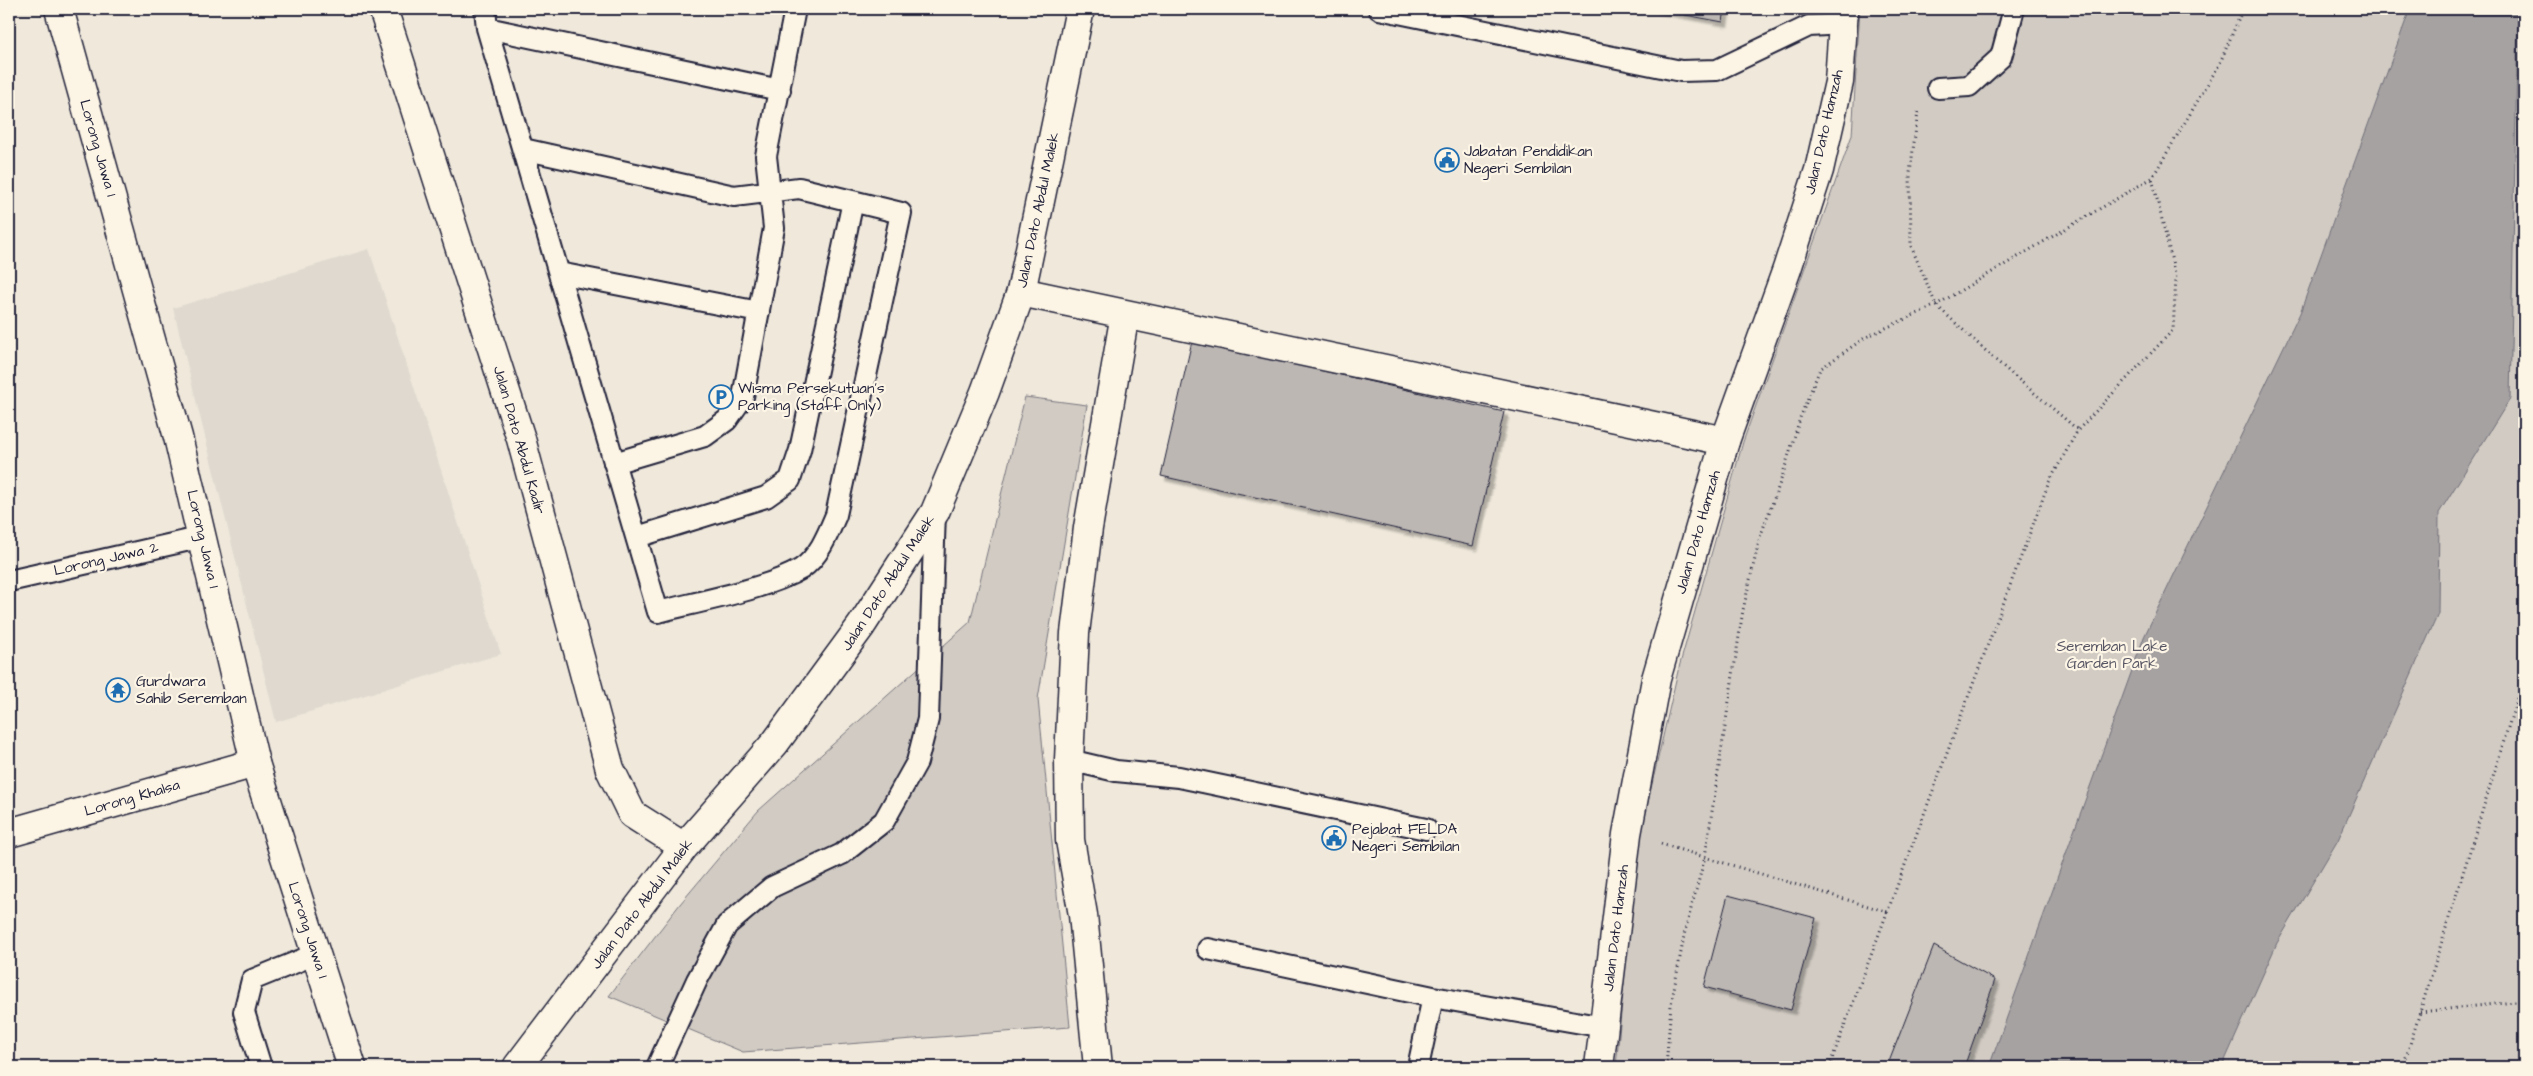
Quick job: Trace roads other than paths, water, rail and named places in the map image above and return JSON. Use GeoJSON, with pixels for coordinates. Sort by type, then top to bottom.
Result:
{"type":"FeatureCollection","features":[{"type":"Feature","properties":{"kind":"street","name":"Lorong Jawa 1"},"geometry":{"type":"LineString","coordinates":[[59,9],[178,437],[203,536],[255,763],[352,1067]]}},
{"type":"Feature","properties":{"kind":"street","name":"Jalan Dato Abdul Kadir"},"geometry":{"type":"LineString","coordinates":[[383,9],[521,439],[610,769],[632,814],[684,847]]}},
{"type":"Feature","properties":{"kind":"street","name":"Jalan Dato Abdul Malek"},"geometry":{"type":"LineString","coordinates":[[517,1067],[684,847],[774,743],[861,626],[935,512],[984,392],[1021,292],[1080,9]]}},
{"type":"Feature","properties":{"kind":"street","name":"Jalan Dato Hamzah"},"geometry":{"type":"LineString","coordinates":[[1598,1067],[1627,834],[1656,679],[1725,441],[1819,170],[1838,82],[1844,16]]}},
{"type":"Feature","properties":{"kind":"street"},"geometry":{"type":"LineString","coordinates":[[1021,292],[1725,441]]}},
{"type":"Feature","properties":{"kind":"street"},"geometry":{"type":"LineString","coordinates":[[1098,1067],[1083,915],[1070,840],[1069,760],[1075,633],[1088,528],[1125,314]]}},
{"type":"Feature","properties":{"kind":"street","name":"Lorong Khalsa"},"geometry":{"type":"LineString","coordinates":[[9,833],[255,763]]}},
{"type":"Feature","properties":{"kind":"lane"},"geometry":{"type":"LineString","coordinates":[[614,463],[705,436],[727,420],[743,397],[774,228],[766,156],[795,9]]}},
{"type":"Feature","properties":{"kind":"lane"},"geometry":{"type":"LineString","coordinates":[[1379,9],[1680,71],[1716,70],[1809,26],[1844,16]]}},
{"type":"Feature","properties":{"kind":"lane"},"geometry":{"type":"LineString","coordinates":[[1938,88],[1969,86],[2001,58],[2014,9]]}},
{"type":"Feature","properties":{"kind":"lane"},"geometry":{"type":"LineString","coordinates":[[523,149],[734,196],[799,188],[901,213],[836,515],[822,546],[802,568],[765,583],[658,612],[637,536],[614,463],[523,149],[486,18],[780,90]]}},
{"type":"Feature","properties":{"kind":"lane"},"geometry":{"type":"LineString","coordinates":[[637,536],[766,497],[790,480],[800,450],[853,201]]}},
{"type":"Feature","properties":{"kind":"lane"},"geometry":{"type":"LineString","coordinates":[[559,273],[759,312]]}},
{"type":"Feature","properties":{"kind":"lane"},"geometry":{"type":"LineString","coordinates":[[656,1067],[697,980],[727,925],[772,887],[842,854],[884,821],[917,762],[928,718],[935,512]]}},
{"type":"Feature","properties":{"kind":"lane","name":"Lorong Jawa 2"},"geometry":{"type":"LineString","coordinates":[[9,581],[203,536]]}},
{"type":"Feature","properties":{"kind":"lane"},"geometry":{"type":"LineString","coordinates":[[1069,760],[1116,771],[1179,777],[1426,829]]}},
{"type":"Feature","properties":{"kind":"lane"},"geometry":{"type":"LineString","coordinates":[[1208,949],[1433,997],[1604,1027]]}},
{"type":"Feature","properties":{"kind":"lane"},"geometry":{"type":"LineString","coordinates":[[261,1067],[244,1012],[252,980],[316,954]]}},
{"type":"Feature","properties":{"kind":"lane"},"geometry":{"type":"LineString","coordinates":[[1418,1067],[1433,997]]}},
{"type":"Feature","properties":{"kind":"place","name":"Jabatan Pendidikan Negeri Sembilan"},"geometry":{"type":"Point","coordinates":[1447,160]}},
{"type":"Feature","properties":{"kind":"place","name":"Wisma Persekutuan's Parking (Staff Only)"},"geometry":{"type":"Point","coordinates":[721,397]}},
{"type":"Feature","properties":{"kind":"place","name":"Gurdwara Sahib Seremban"},"geometry":{"type":"Point","coordinates":[118,690]}},
{"type":"Feature","properties":{"kind":"place","name":"Pejabat FELDA Negeri Sembilan"},"geometry":{"type":"Point","coordinates":[1334,838]}},
{"type":"Feature","properties":{"kind":"park label","name":"Seremban Lake Garden Park"},"geometry":{"type":"Point","coordinates":[2112,654]}}]}
